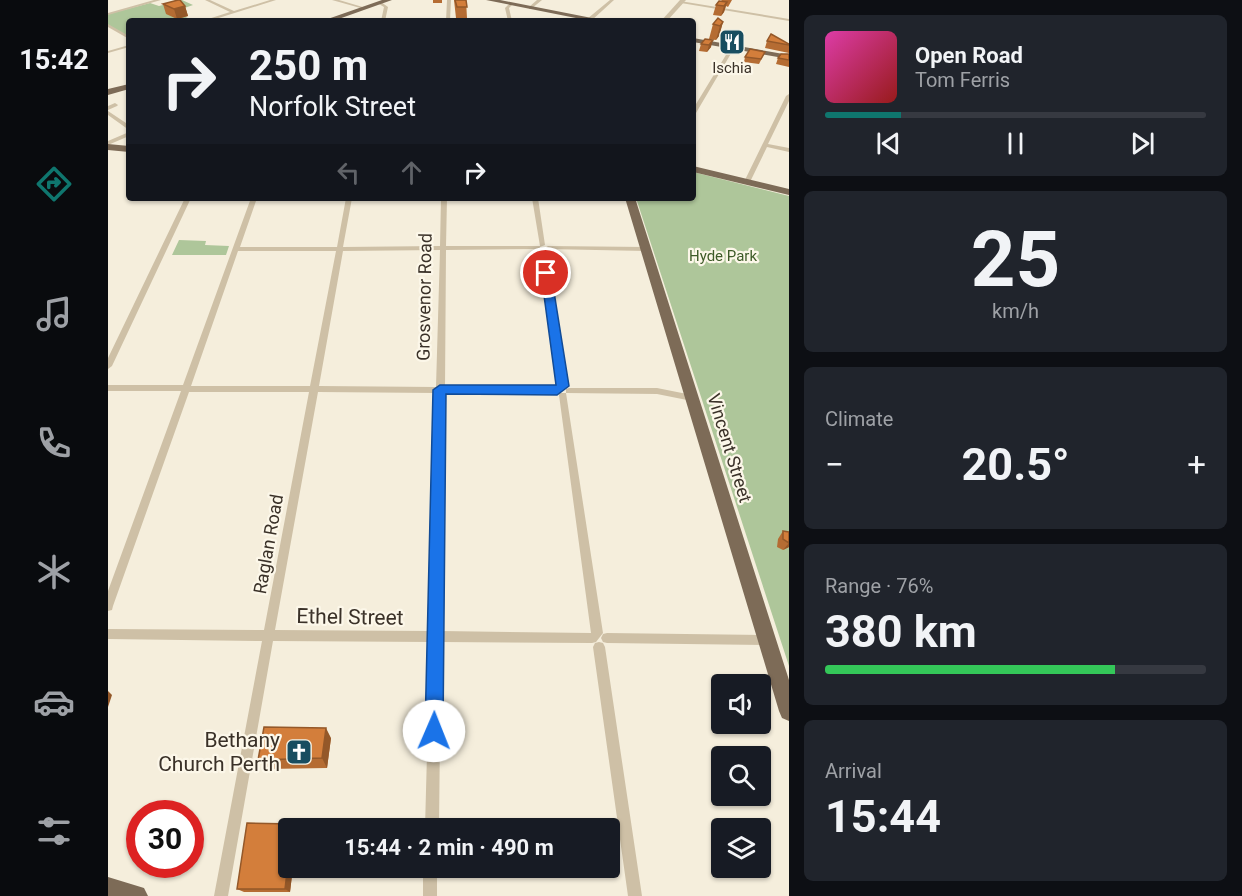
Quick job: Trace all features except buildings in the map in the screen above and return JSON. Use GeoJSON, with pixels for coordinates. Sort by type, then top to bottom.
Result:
{"type":"FeatureCollection","features":[{"type":"Feature","properties":{"kind":"main road"},"geometry":{"type":"LineString","coordinates":[[335,18],[389,0]]}},
{"type":"Feature","properties":{"kind":"main road"},"geometry":{"type":"LineString","coordinates":[[479,0],[578,18]]}},
{"type":"Feature","properties":{"kind":"main road"},"geometry":{"type":"LineString","coordinates":[[489,0],[578,18]]}},
{"type":"Feature","properties":{"kind":"main road"},"geometry":{"type":"LineString","coordinates":[[696,40],[789,56]]}},
{"type":"Feature","properties":{"kind":"main road"},"geometry":{"type":"LineString","coordinates":[[108,92],[126,87]]}},
{"type":"Feature","properties":{"kind":"main road"},"geometry":{"type":"LineString","coordinates":[[108,145],[126,150]]}},
{"type":"Feature","properties":{"kind":"main road"},"geometry":{"type":"LineString","coordinates":[[108,152],[126,151]]}},
{"type":"Feature","properties":{"kind":"main road"},"geometry":{"type":"LineString","coordinates":[[696,170],[789,192]]}},
{"type":"Feature","properties":{"kind":"main road","name":"Vincent Street"},"geometry":{"type":"LineString","coordinates":[[631,201],[767,640],[784,679],[789,711]]}},
{"type":"Feature","properties":{"kind":"main road"},"geometry":{"type":"LineString","coordinates":[[108,889],[136,896]]}},
{"type":"Feature","properties":{"kind":"street"},"geometry":{"type":"LineString","coordinates":[[108,14],[159,0]]}},
{"type":"Feature","properties":{"kind":"street"},"geometry":{"type":"LineString","coordinates":[[207,0],[234,12]]}},
{"type":"Feature","properties":{"kind":"street"},"geometry":{"type":"LineString","coordinates":[[214,18],[274,0]]}},
{"type":"Feature","properties":{"kind":"street"},"geometry":{"type":"LineString","coordinates":[[334,0],[364,8]]}},
{"type":"Feature","properties":{"kind":"street"},"geometry":{"type":"LineString","coordinates":[[448,18],[449,0]]}},
{"type":"Feature","properties":{"kind":"street"},"geometry":{"type":"LineString","coordinates":[[530,8],[540,0]]}},
{"type":"Feature","properties":{"kind":"street"},"geometry":{"type":"LineString","coordinates":[[585,18],[612,0]]}},
{"type":"Feature","properties":{"kind":"street"},"geometry":{"type":"LineString","coordinates":[[667,18],[682,1],[789,20]]}},
{"type":"Feature","properties":{"kind":"street"},"geometry":{"type":"LineString","coordinates":[[380,3],[386,7],[384,18]]}},
{"type":"Feature","properties":{"kind":"street"},"geometry":{"type":"LineString","coordinates":[[510,18],[512,6]]}},
{"type":"Feature","properties":{"kind":"street"},"geometry":{"type":"LineString","coordinates":[[108,25],[126,36]]}},
{"type":"Feature","properties":{"kind":"street"},"geometry":{"type":"LineString","coordinates":[[696,108],[734,46]]}},
{"type":"Feature","properties":{"kind":"street"},"geometry":{"type":"LineString","coordinates":[[108,52],[126,47]]}},
{"type":"Feature","properties":{"kind":"street"},"geometry":{"type":"LineString","coordinates":[[747,182],[789,96]]}},
{"type":"Feature","properties":{"kind":"street"},"geometry":{"type":"LineString","coordinates":[[108,108],[115,105]]}},
{"type":"Feature","properties":{"kind":"street"},"geometry":{"type":"LineString","coordinates":[[781,112],[789,114]]}},
{"type":"Feature","properties":{"kind":"street"},"geometry":{"type":"LineString","coordinates":[[108,113],[126,126]]}},
{"type":"Feature","properties":{"kind":"street"},"geometry":{"type":"LineString","coordinates":[[108,145],[126,136]]}},
{"type":"Feature","properties":{"kind":"street"},"geometry":{"type":"LineString","coordinates":[[765,145],[789,150]]}},
{"type":"Feature","properties":{"kind":"street"},"geometry":{"type":"LineString","coordinates":[[108,366],[187,201]]}},
{"type":"Feature","properties":{"kind":"street"},"geometry":{"type":"LineString","coordinates":[[108,606],[253,201]]}},
{"type":"Feature","properties":{"kind":"street","name":"Raglan Road"},"geometry":{"type":"LineString","coordinates":[[221,896],[349,201]]}},
{"type":"Feature","properties":{"kind":"street","name":"Grosvenor Road"},"geometry":{"type":"LineString","coordinates":[[432,818],[444,201]]}},
{"type":"Feature","properties":{"kind":"street"},"geometry":{"type":"LineString","coordinates":[[536,201],[634,896]]}},
{"type":"Feature","properties":{"kind":"street"},"geometry":{"type":"LineString","coordinates":[[236,249],[646,249]]}},
{"type":"Feature","properties":{"kind":"street"},"geometry":{"type":"LineString","coordinates":[[108,386],[185,389],[690,390]]}},
{"type":"Feature","properties":{"kind":"street"},"geometry":{"type":"LineString","coordinates":[[657,391],[679,393],[690,390]]}},
{"type":"Feature","properties":{"kind":"street","name":"Ethel Street"},"geometry":{"type":"LineString","coordinates":[[108,634],[767,640]]}},
{"type":"Feature","properties":{"kind":"street"},"geometry":{"type":"LineString","coordinates":[[430,878],[430,896]]}},
{"type":"Feature","properties":{"kind":"green space"},"geometry":{"type":"Polygon","coordinates":[[[182,0],[193,5],[173,12],[188,18],[126,18],[126,36],[108,25],[108,14],[150,3],[159,6],[182,0]]]}},
{"type":"Feature","properties":{"kind":"green space","name":"Hyde Park"},"geometry":{"type":"Polygon","coordinates":[[[696,173],[789,196],[789,666],[637,201],[696,201],[696,173]]]}},
{"type":"Feature","properties":{"kind":"green space"},"geometry":{"type":"Polygon","coordinates":[[[179,240],[206,241],[205,245],[229,246],[226,255],[172,255],[179,240]]]}},
{"type":"Feature","properties":{"kind":"place","name":"Ischia"},"geometry":{"type":"Point","coordinates":[732,42]}},
{"type":"Feature","properties":{"kind":"place","name":"Bethany Church Perth"},"geometry":{"type":"Point","coordinates":[299,752]}},
{"type":"Feature","properties":{"kind":"route"},"geometry":{"type":"LineString","coordinates":[[434,731],[440,390],[557,390],[562,386],[546,273]]}}]}
